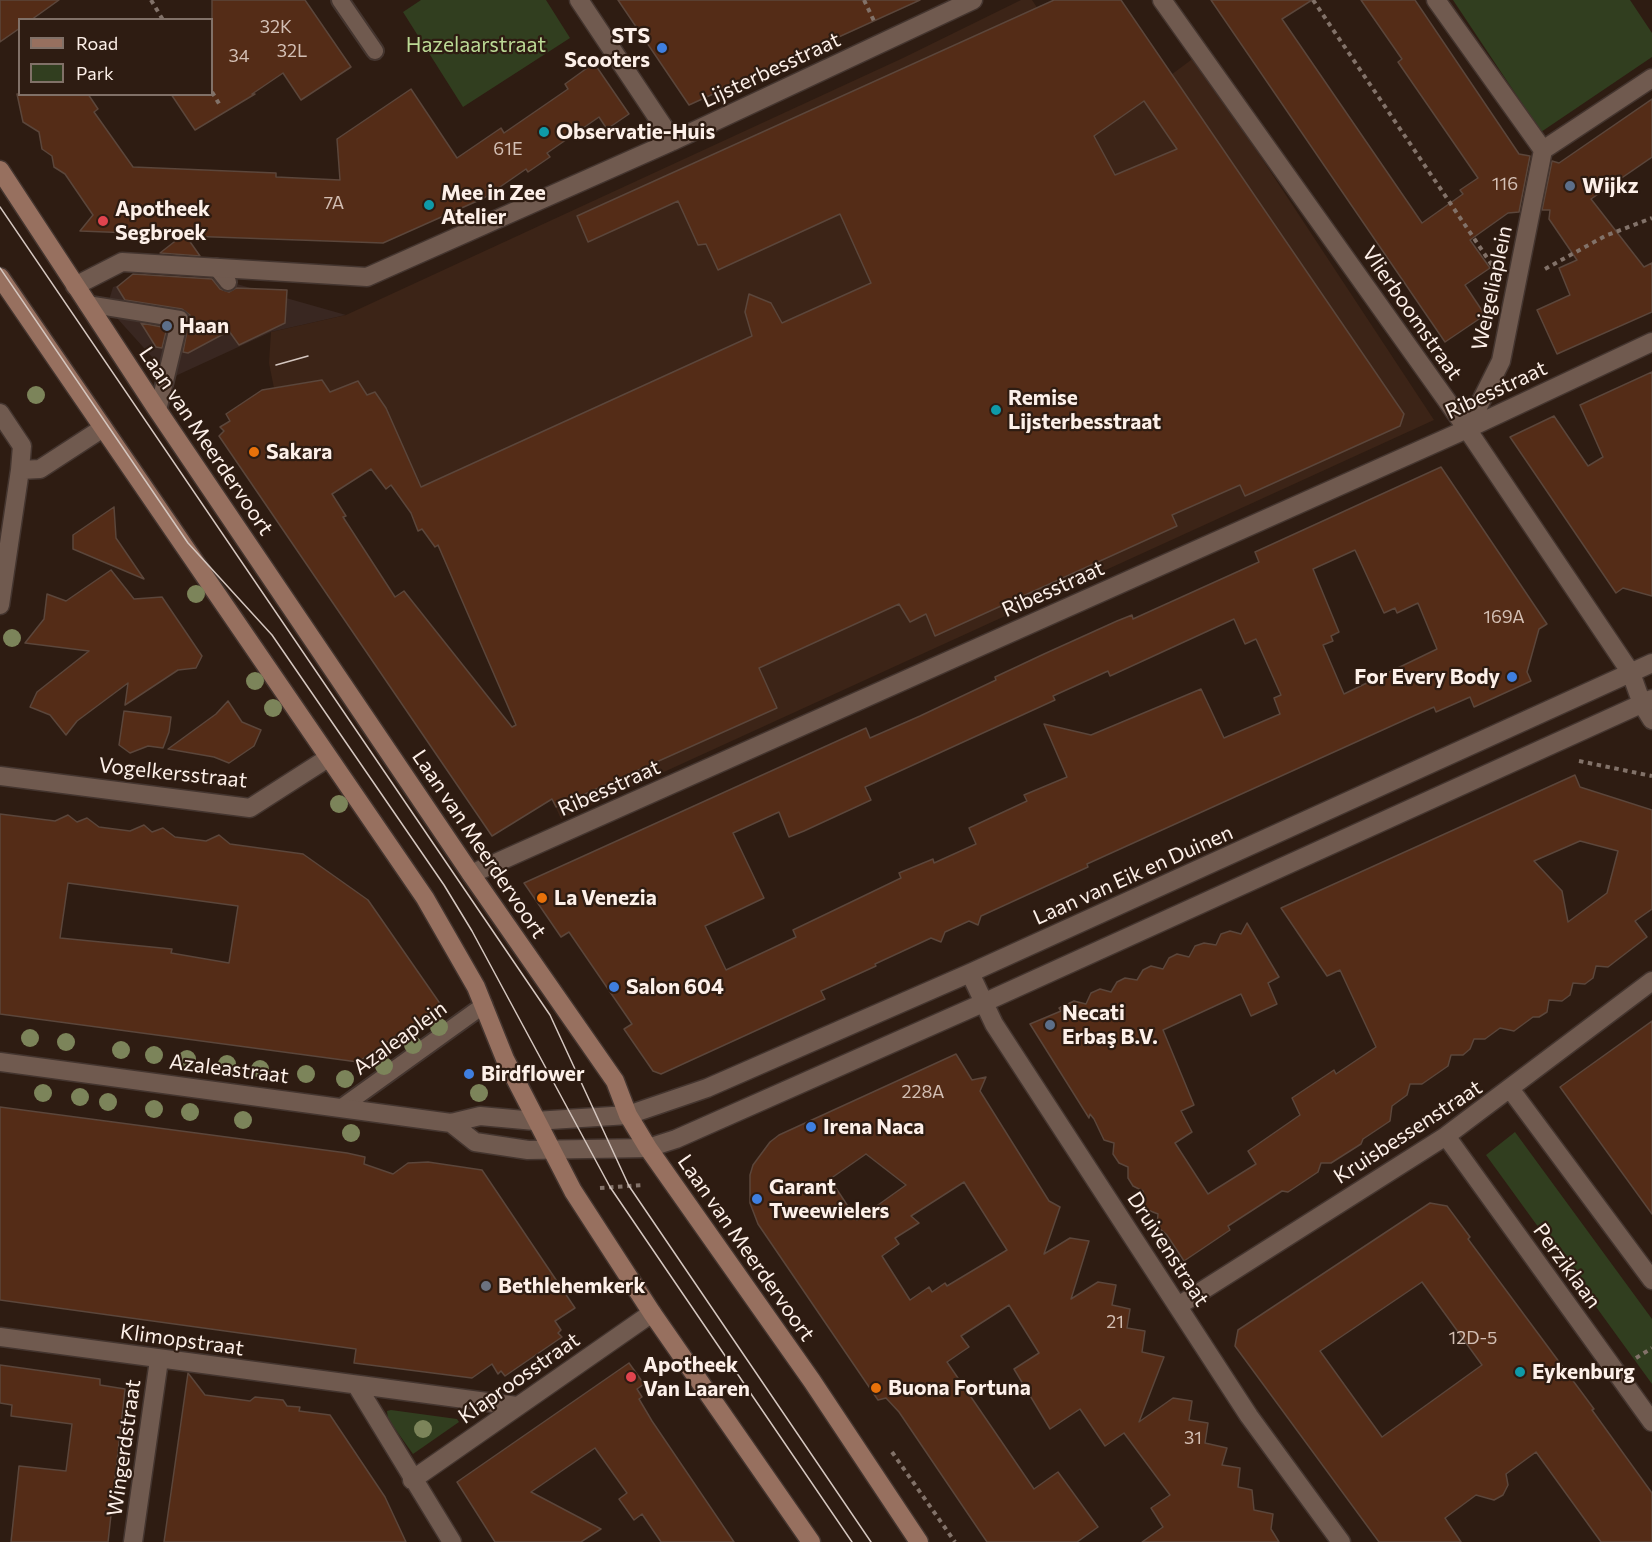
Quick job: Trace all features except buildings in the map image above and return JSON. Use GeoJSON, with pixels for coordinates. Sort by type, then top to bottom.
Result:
{"type":"FeatureCollection","features":[{"type":"Feature","properties":{"kind":"street"},"geometry":{"type":"LineString","coordinates":[[579,0],[673,141]]}},
{"type":"Feature","properties":{"kind":"street","name":"Lijsterbesstraat"},"geometry":{"type":"LineString","coordinates":[[75,286],[122,262],[367,277],[673,141],[973,0]]}},
{"type":"Feature","properties":{"kind":"street","name":"Vlierboomstraat"},"geometry":{"type":"LineString","coordinates":[[1162,0],[1467,429],[1631,673],[1649,708]]}},
{"type":"Feature","properties":{"kind":"street"},"geometry":{"type":"LineString","coordinates":[[1436,0],[1543,150],[1652,78]]}},
{"type":"Feature","properties":{"kind":"street","name":"Weigeliaplein"},"geometry":{"type":"LineString","coordinates":[[1467,429],[1501,361],[1543,150]]}},
{"type":"Feature","properties":{"kind":"street","name":"Laan van Meerdervoort"},"geometry":{"type":"LineString","coordinates":[[0,170],[87,304],[471,874],[615,1081],[628,1115],[648,1148],[812,1381],[920,1542]]}},
{"type":"Feature","properties":{"kind":"street"},"geometry":{"type":"LineString","coordinates":[[0,277],[425,898],[484,1005],[511,1072],[573,1191],[652,1313],[811,1542]]}},
{"type":"Feature","properties":{"kind":"street","name":"Ribesstraat"},"geometry":{"type":"LineString","coordinates":[[471,874],[1467,429],[1652,342]]}},
{"type":"Feature","properties":{"kind":"street"},"geometry":{"type":"LineString","coordinates":[[0,413],[22,446],[21,470],[0,605]]}},
{"type":"Feature","properties":{"kind":"street"},"geometry":{"type":"LineString","coordinates":[[21,470],[40,470],[103,428]]}},
{"type":"Feature","properties":{"kind":"street","name":"Laan van Eik en Duinen"},"geometry":{"type":"LineString","coordinates":[[535,1121],[628,1115],[707,1088],[970,974],[1652,663]]}},
{"type":"Feature","properties":{"kind":"street"},"geometry":{"type":"LineString","coordinates":[[452,1123],[475,1142],[528,1150],[648,1148],[676,1139],[983,1003],[1535,751],[1649,708]]}},
{"type":"Feature","properties":{"kind":"street","name":"Vogelkersstraat"},"geometry":{"type":"LineString","coordinates":[[0,776],[250,808],[328,758]]}},
{"type":"Feature","properties":{"kind":"street","name":"Druivenstraat"},"geometry":{"type":"LineString","coordinates":[[970,974],[983,1003],[1249,1416],[1341,1542]]}},
{"type":"Feature","properties":{"kind":"street","name":"Kruisbessenstraat"},"geometry":{"type":"LineString","coordinates":[[1178,1306],[1446,1136],[1511,1090],[1652,981]]}},
{"type":"Feature","properties":{"kind":"street","name":"Azaleastraat"},"geometry":{"type":"LineString","coordinates":[[0,1062],[452,1123],[480,1116],[535,1121]]}},
{"type":"Feature","properties":{"kind":"street"},"geometry":{"type":"LineString","coordinates":[[1511,1090],[1652,1280]]}},
{"type":"Feature","properties":{"kind":"street","name":"Perziklaan"},"geometry":{"type":"LineString","coordinates":[[1446,1136],[1652,1422]]}},
{"type":"Feature","properties":{"kind":"street","name":"Klaproosstraat"},"geometry":{"type":"LineString","coordinates":[[412,1480],[652,1313]]}},
{"type":"Feature","properties":{"kind":"street","name":"Klimopstraat"},"geometry":{"type":"LineString","coordinates":[[0,1337],[517,1406]]}},
{"type":"Feature","properties":{"kind":"street","name":"Wingerdstraat"},"geometry":{"type":"LineString","coordinates":[[133,1542],[159,1360]]}},
{"type":"Feature","properties":{"kind":"street"},"geometry":{"type":"LineString","coordinates":[[357,1386],[412,1480],[452,1542]]}},
{"type":"Feature","properties":{"kind":"lane"},"geometry":{"type":"LineString","coordinates":[[340,0],[375,51]]}},
{"type":"Feature","properties":{"kind":"lane"},"geometry":{"type":"LineString","coordinates":[[216,267],[228,282]]}},
{"type":"Feature","properties":{"kind":"lane"},"geometry":{"type":"LineString","coordinates":[[87,304],[180,319],[158,410]]}},
{"type":"Feature","properties":{"kind":"lane","name":"Azaleaplein"},"geometry":{"type":"LineString","coordinates":[[342,1107],[484,1005]]}},
{"type":"Feature","properties":{"kind":"path"},"geometry":{"type":"LineString","coordinates":[[151,0],[162,18]]}},
{"type":"Feature","properties":{"kind":"path"},"geometry":{"type":"LineString","coordinates":[[1313,0],[1515,291],[1605,236],[1652,218]]}},
{"type":"Feature","properties":{"kind":"path"},"geometry":{"type":"LineString","coordinates":[[213,94],[222,107]]}},
{"type":"Feature","properties":{"kind":"path"},"geometry":{"type":"LineString","coordinates":[[1535,751],[1652,776]]}},
{"type":"Feature","properties":{"kind":"path"},"geometry":{"type":"LineString","coordinates":[[511,1072],[615,1081]]}},
{"type":"Feature","properties":{"kind":"path"},"geometry":{"type":"LineString","coordinates":[[573,1191],[673,1183]]}},
{"type":"Feature","properties":{"kind":"shaded area","name":"Remise Lijsterbesstraat"},"geometry":{"type":"Polygon","coordinates":[[[1021,0],[1032,0],[1112,119],[1195,57],[1434,420],[561,819],[413,492],[401,498],[322,380],[274,388],[269,363],[271,332],[346,315],[903,58],[1021,0]]]}},
{"type":"Feature","properties":{"kind":"shaded area"},"geometry":{"type":"Polygon","coordinates":[[[145,277],[212,277],[346,315],[271,332],[171,378],[107,307],[113,287],[145,277]]]}},
{"type":"Feature","properties":{"kind":"green space","name":"Hazelaarstraat"},"geometry":{"type":"Polygon","coordinates":[[[421,0],[546,0],[570,38],[463,107],[403,12],[421,0]]]}},
{"type":"Feature","properties":{"kind":"green space"},"geometry":{"type":"Polygon","coordinates":[[[1453,0],[1630,0],[1652,33],[1652,57],[1541,132],[1453,0]]]}},
{"type":"Feature","properties":{"kind":"green space"},"geometry":{"type":"Polygon","coordinates":[[[1515,1132],[1652,1319],[1652,1384],[1486,1155],[1515,1132]]]}},
{"type":"Feature","properties":{"kind":"green space"},"geometry":{"type":"Polygon","coordinates":[[[387,1411],[457,1419],[459,1422],[413,1454],[388,1419],[387,1411]]]}},
{"type":"Feature","properties":{"kind":"tram line"},"geometry":{"type":"LineString","coordinates":[[0,207],[550,1015],[629,1186],[871,1542]]}},
{"type":"Feature","properties":{"kind":"tram line"},"geometry":{"type":"LineString","coordinates":[[0,268],[188,543],[272,635],[444,885],[472,931],[610,1187],[852,1542]]}},
{"type":"Feature","properties":{"kind":"tram line"},"geometry":{"type":"LineString","coordinates":[[276,365],[308,356]]}},
{"type":"Feature","properties":{"kind":"place","name":"STS Scooters"},"geometry":{"type":"Point","coordinates":[662,48]}},
{"type":"Feature","properties":{"kind":"place","name":"Observatie-Huis"},"geometry":{"type":"Point","coordinates":[544,132]}},
{"type":"Feature","properties":{"kind":"place","name":"Wijkz"},"geometry":{"type":"Point","coordinates":[1570,186]}},
{"type":"Feature","properties":{"kind":"place","name":"Mee in Zee Atelier"},"geometry":{"type":"Point","coordinates":[429,205]}},
{"type":"Feature","properties":{"kind":"place","name":"Apotheek Segbroek"},"geometry":{"type":"Point","coordinates":[103,221]}},
{"type":"Feature","properties":{"kind":"place","name":"Haan"},"geometry":{"type":"Point","coordinates":[167,326]}},
{"type":"Feature","properties":{"kind":"place","name":"Remise Lijsterbesstraat"},"geometry":{"type":"Point","coordinates":[996,410]}},
{"type":"Feature","properties":{"kind":"place","name":"Sakara"},"geometry":{"type":"Point","coordinates":[254,452]}},
{"type":"Feature","properties":{"kind":"place","name":"For Every Body"},"geometry":{"type":"Point","coordinates":[1512,677]}},
{"type":"Feature","properties":{"kind":"place","name":"La Venezia"},"geometry":{"type":"Point","coordinates":[542,898]}},
{"type":"Feature","properties":{"kind":"place","name":"Salon 604"},"geometry":{"type":"Point","coordinates":[614,987]}},
{"type":"Feature","properties":{"kind":"place","name":"Necati Erbaş B.V."},"geometry":{"type":"Point","coordinates":[1050,1025]}},
{"type":"Feature","properties":{"kind":"place","name":"Birdflower"},"geometry":{"type":"Point","coordinates":[469,1074]}},
{"type":"Feature","properties":{"kind":"place","name":"Irena Naca"},"geometry":{"type":"Point","coordinates":[811,1127]}},
{"type":"Feature","properties":{"kind":"place","name":"Garant Tweewielers"},"geometry":{"type":"Point","coordinates":[757,1199]}},
{"type":"Feature","properties":{"kind":"place","name":"Bethlehemkerk"},"geometry":{"type":"Point","coordinates":[486,1286]}},
{"type":"Feature","properties":{"kind":"place","name":"Eykenburg"},"geometry":{"type":"Point","coordinates":[1520,1372]}},
{"type":"Feature","properties":{"kind":"place","name":"Apotheek Van Laaren"},"geometry":{"type":"Point","coordinates":[631,1377]}},
{"type":"Feature","properties":{"kind":"place","name":"Buona Fortuna"},"geometry":{"type":"Point","coordinates":[876,1388]}}]}
